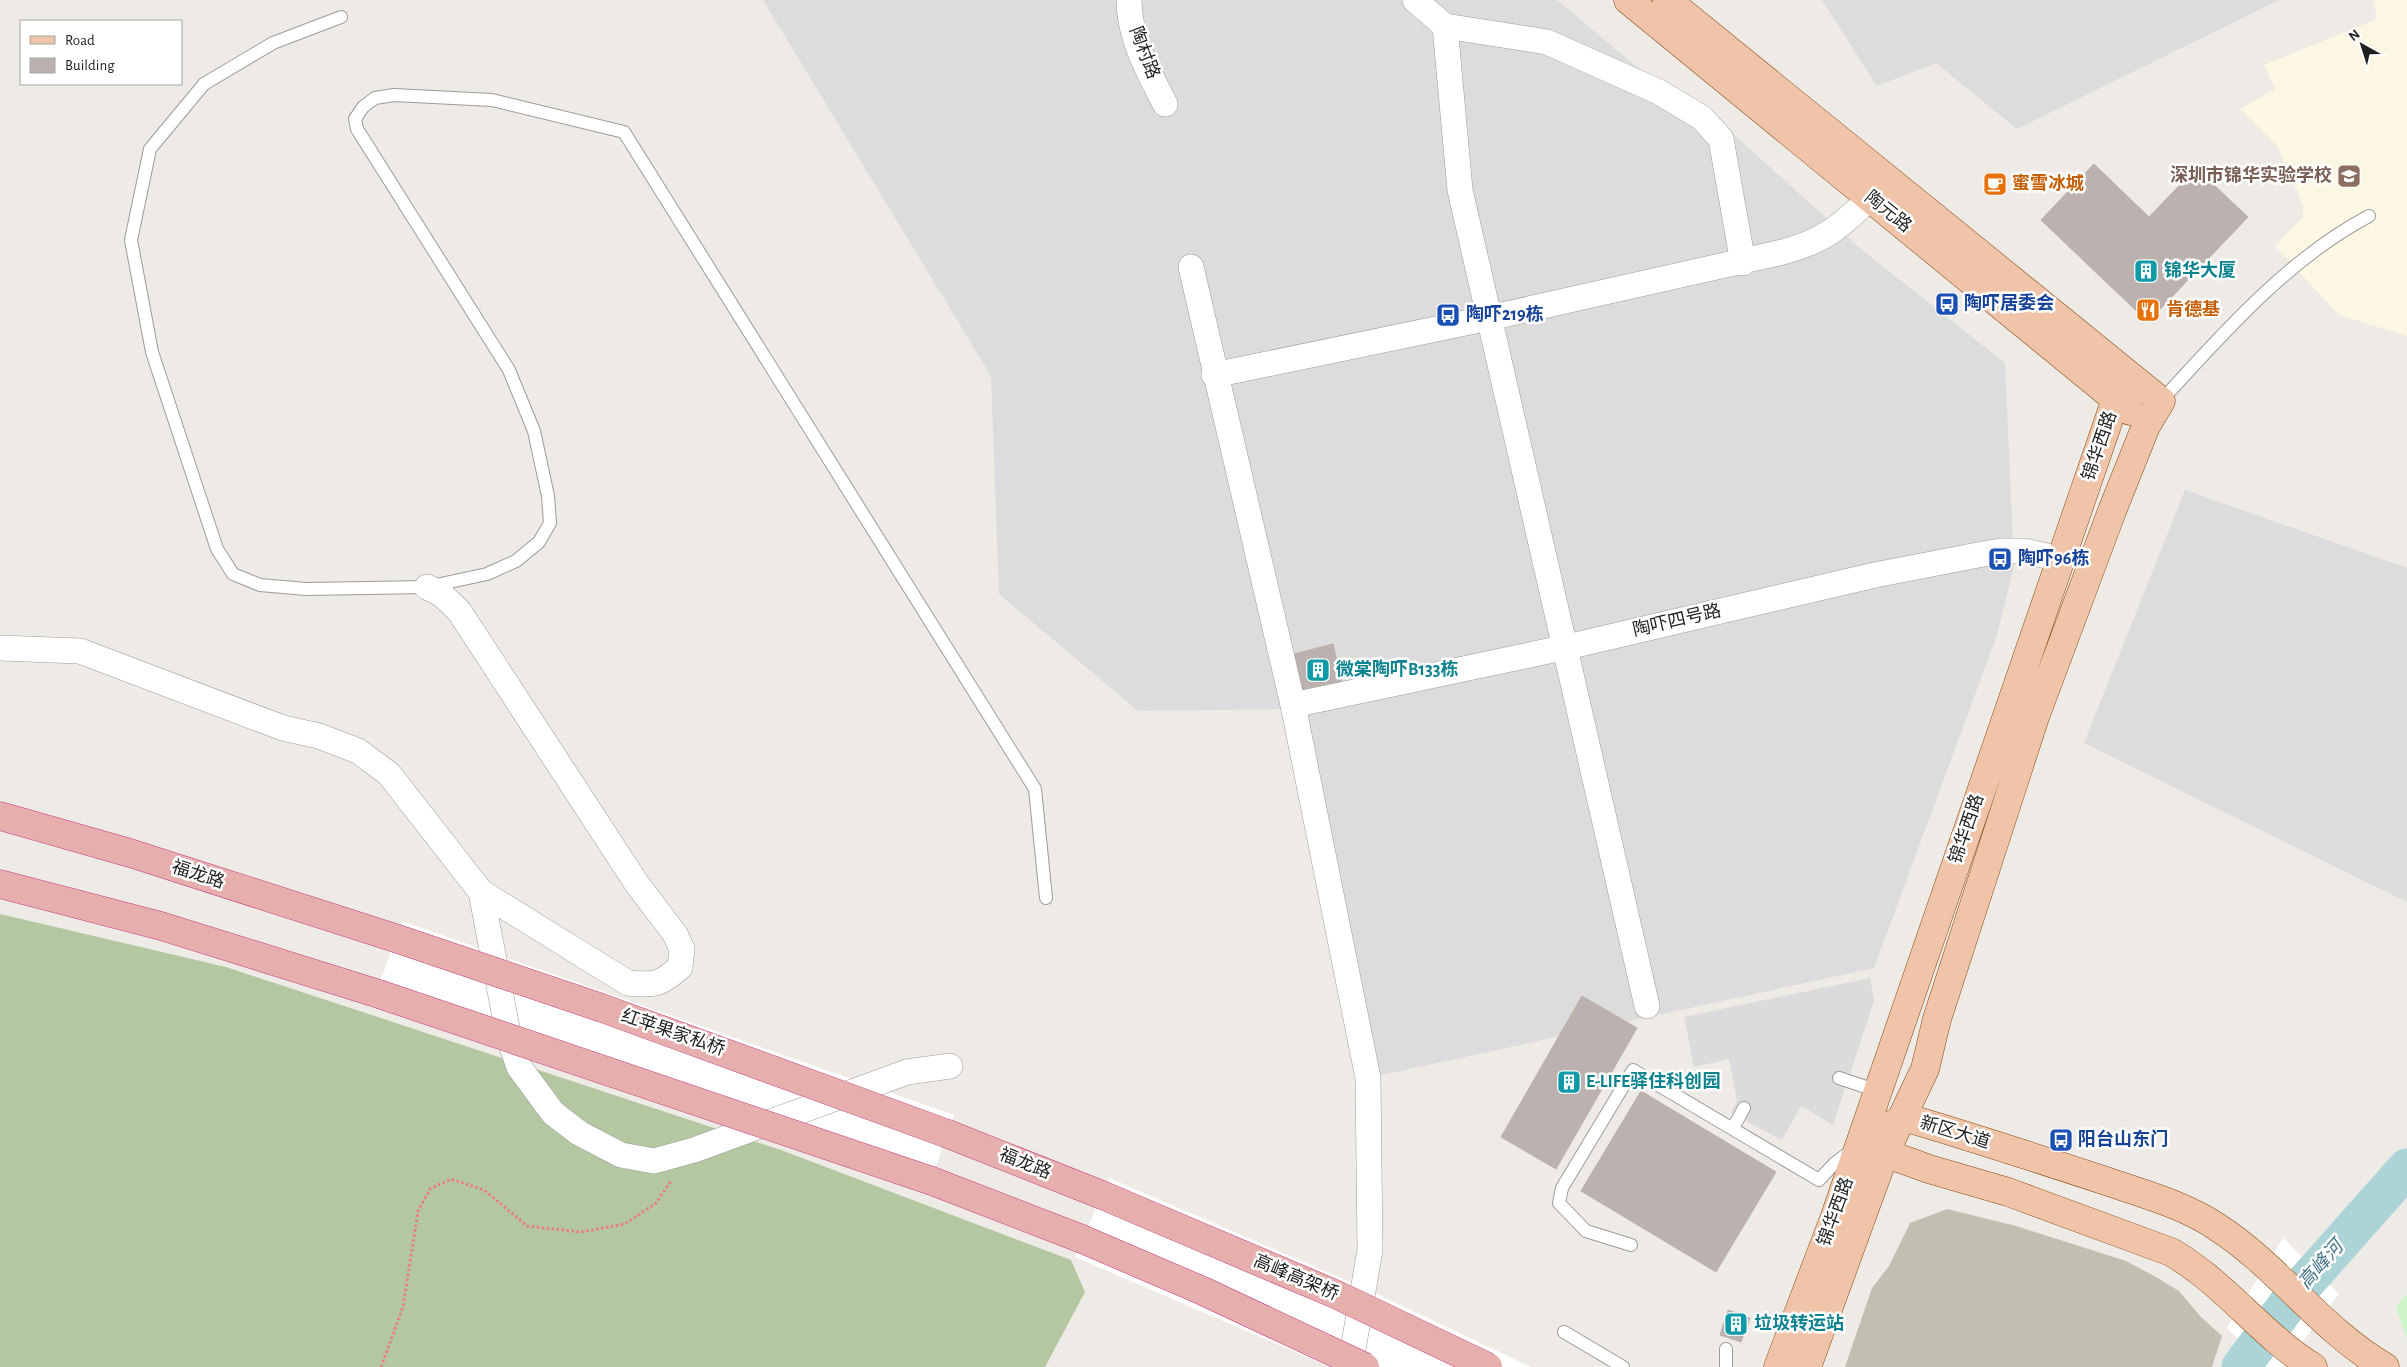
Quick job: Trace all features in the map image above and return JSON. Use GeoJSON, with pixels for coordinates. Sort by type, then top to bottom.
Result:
{"type":"FeatureCollection","features":[{"type":"Feature","properties":{"kind":"highway","name":"福龙路"},"geometry":{"type":"LineString","coordinates":[[0,816],[130,853],[395,938]]}},
{"type":"Feature","properties":{"kind":"highway"},"geometry":{"type":"LineString","coordinates":[[0,884],[161,926],[379,994],[932,1181],[1082,1239],[1203,1292],[1365,1367]]}},
{"type":"Feature","properties":{"kind":"highway","name":"红苹果家私桥"},"geometry":{"type":"LineString","coordinates":[[395,938],[602,1008],[948,1134]]}},
{"type":"Feature","properties":{"kind":"highway","name":"福龙路"},"geometry":{"type":"LineString","coordinates":[[948,1134],[1102,1194]]}},
{"type":"Feature","properties":{"kind":"highway","name":"高峰高架桥"},"geometry":{"type":"LineString","coordinates":[[1102,1194],[1335,1294],[1488,1367]]}},
{"type":"Feature","properties":{"kind":"main road","name":"陶元路"},"geometry":{"type":"LineString","coordinates":[[1628,0],[2116,399],[2146,426]]}},
{"type":"Feature","properties":{"kind":"main road","name":"陶元路"},"geometry":{"type":"LineString","coordinates":[[1666,0],[2161,401]]}},
{"type":"Feature","properties":{"kind":"main road","name":"锦华西路"},"geometry":{"type":"LineString","coordinates":[[1778,1367],[1835,1216],[2116,399],[2161,401],[2146,426],[2035,716],[1937,1018],[1925,1070],[1885,1153],[1806,1367]]}},
{"type":"Feature","properties":{"kind":"main road","name":"新区大道"},"geometry":{"type":"LineString","coordinates":[[1860,1144],[1904,1117],[2022,1153],[2188,1212],[2215,1225],[2241,1242],[2336,1333],[2385,1367]]}},
{"type":"Feature","properties":{"kind":"main road"},"geometry":{"type":"LineString","coordinates":[[1860,1144],[2008,1192],[2171,1252],[2196,1266],[2303,1361]]}},
{"type":"Feature","properties":{"kind":"main road"},"geometry":{"type":"LineString","coordinates":[[2008,1192],[2022,1153]]}},
{"type":"Feature","properties":{"kind":"street","name":"陶村路"},"geometry":{"type":"LineString","coordinates":[[1129,0],[1133,31],[1143,61],[1165,104]]}},
{"type":"Feature","properties":{"kind":"street"},"geometry":{"type":"LineString","coordinates":[[1415,0],[1445,26],[1547,42],[1659,92],[1702,118],[1721,139],[1743,262]]}},
{"type":"Feature","properties":{"kind":"street"},"geometry":{"type":"LineString","coordinates":[[1445,26],[1460,190],[1647,1006]]}},
{"type":"Feature","properties":{"kind":"street"},"geometry":{"type":"LineString","coordinates":[[1214,375],[1489,318],[1743,262],[1817,241],[1845,223],[1870,198]]}},
{"type":"Feature","properties":{"kind":"street"},"geometry":{"type":"LineString","coordinates":[[1191,267],[1214,375],[1293,705],[1368,1078],[1370,1250],[1350,1367]]}},
{"type":"Feature","properties":{"kind":"street","name":"陶吓四号路"},"geometry":{"type":"LineString","coordinates":[[1293,705],[1566,647],[1865,578],[2001,550],[2034,552],[2061,559]]}},
{"type":"Feature","properties":{"kind":"street"},"geometry":{"type":"LineString","coordinates":[[0,648],[80,651],[283,728],[319,736],[358,750],[389,774],[481,892],[628,983],[653,985],[669,977],[680,967],[682,950],[675,934],[637,884],[459,612],[441,594],[427,587]]}},
{"type":"Feature","properties":{"kind":"street"},"geometry":{"type":"LineString","coordinates":[[481,892],[509,1038],[520,1067],[553,1113],[579,1133],[621,1155],[654,1161],[694,1150],[907,1072],[950,1066]]}},
{"type":"Feature","properties":{"kind":"lane"},"geometry":{"type":"LineString","coordinates":[[341,17],[273,43],[204,84],[150,149],[131,240],[152,352],[217,549],[233,574],[260,585],[306,589],[427,587],[487,574],[516,561],[539,542],[550,523],[548,496],[534,431],[509,370],[357,129],[355,119],[363,107],[375,98],[394,95],[492,100],[624,132],[1035,789],[1046,898]]}},
{"type":"Feature","properties":{"kind":"lane"},"geometry":{"type":"LineString","coordinates":[[2161,401],[2199,360],[2294,266],[2348,227],[2369,216]]}},
{"type":"Feature","properties":{"kind":"lane"},"geometry":{"type":"LineString","coordinates":[[1631,1245],[1586,1231],[1559,1203],[1562,1188],[1633,1070],[1819,1180],[1834,1164],[1860,1144]]}},
{"type":"Feature","properties":{"kind":"lane"},"geometry":{"type":"LineString","coordinates":[[1839,1078],[1878,1092]]}},
{"type":"Feature","properties":{"kind":"lane"},"geometry":{"type":"LineString","coordinates":[[1733,1128],[1744,1108]]}},
{"type":"Feature","properties":{"kind":"lane"},"geometry":{"type":"LineString","coordinates":[[1564,1332],[1623,1367]]}},
{"type":"Feature","properties":{"kind":"lane"},"geometry":{"type":"LineString","coordinates":[[1726,1349],[1726,1367]]}},
{"type":"Feature","properties":{"kind":"path"},"geometry":{"type":"LineString","coordinates":[[381,1367],[402,1308],[418,1211],[430,1189],[451,1179],[484,1190],[527,1226],[581,1232],[625,1224],[656,1203],[672,1180]]}},
{"type":"Feature","properties":{"kind":"shaded area"},"geometry":{"type":"Polygon","coordinates":[[[763,0],[1557,0],[1656,83],[1732,133],[1862,250],[2005,363],[2014,567],[1997,635],[1874,968],[1368,1078],[1294,709],[1138,711],[999,594],[991,376],[763,0]]]}},
{"type":"Feature","properties":{"kind":"shaded area"},"geometry":{"type":"Polygon","coordinates":[[[1822,0],[2279,0],[2017,129],[1936,63],[1877,86],[1822,0]]]}},
{"type":"Feature","properties":{"kind":"shaded area","name":"深圳市锦华实验学校"},"geometry":{"type":"Polygon","coordinates":[[[2373,0],[2407,0],[2407,336],[2339,315],[2275,246],[2303,217],[2303,205],[2278,147],[2240,109],[2275,89],[2264,65],[2377,19],[2373,0]]]}},
{"type":"Feature","properties":{"kind":"shaded area"},"geometry":{"type":"Polygon","coordinates":[[[2185,490],[2407,568],[2407,902],[2084,743],[2185,490]]]}},
{"type":"Feature","properties":{"kind":"shaded area"},"geometry":{"type":"Polygon","coordinates":[[[1870,978],[1874,1001],[1833,1125],[1801,1106],[1782,1140],[1731,1113],[1737,1100],[1729,1059],[1694,1067],[1684,1017],[1870,978]]]}},
{"type":"Feature","properties":{"kind":"shaded area"},"geometry":{"type":"Polygon","coordinates":[[[1947,1209],[2016,1226],[2126,1261],[2156,1277],[2179,1291],[2200,1316],[2222,1336],[2212,1367],[1845,1367],[1872,1288],[1889,1266],[1910,1223],[1947,1209]]]}},
{"type":"Feature","properties":{"kind":"green space"},"geometry":{"type":"Polygon","coordinates":[[[0,914],[226,967],[781,1150],[1071,1260],[1085,1292],[1045,1367],[0,1367],[0,914]]]}},
{"type":"Feature","properties":{"kind":"green space"},"geometry":{"type":"Polygon","coordinates":[[[2407,1294],[2407,1339],[2396,1307],[2407,1294]]]}},
{"type":"Feature","properties":{"kind":"pier"},"geometry":{"type":"Polygon","coordinates":[[[402,921],[954,1115],[926,1194],[374,999],[402,921]]]}},
{"type":"Feature","properties":{"kind":"pier"},"geometry":{"type":"Polygon","coordinates":[[[1109,1178],[1371,1291],[1531,1367],[1330,1367],[1075,1257],[1109,1178]]]}},
{"type":"Feature","properties":{"kind":"pier"},"geometry":{"type":"Polygon","coordinates":[[[2283,1238],[2339,1294],[2283,1367],[2266,1367],[2227,1328],[2283,1238]]]}},
{"type":"Feature","properties":{"kind":"building","name":"锦华大厦"},"geometry":{"type":"Polygon","coordinates":[[[2094,164],[2149,217],[2196,168],[2248,217],[2148,322],[2041,220],[2094,164]]]}},
{"type":"Feature","properties":{"kind":"building","name":"微棠陶吓B133栋"},"geometry":{"type":"Polygon","coordinates":[[[1333,644],[1343,687],[1303,696],[1294,654],[1333,644]]]}},
{"type":"Feature","properties":{"kind":"building","name":"E-LIFE驿住科创园"},"geometry":{"type":"Polygon","coordinates":[[[1582,996],[1637,1028],[1556,1169],[1501,1137],[1582,996]]]}},
{"type":"Feature","properties":{"kind":"building"},"geometry":{"type":"Polygon","coordinates":[[[1641,1091],[1776,1172],[1716,1272],[1581,1191],[1641,1091]]]}},
{"type":"Feature","properties":{"kind":"building","name":"垃圾转运站"},"geometry":{"type":"Polygon","coordinates":[[[1728,1310],[1750,1318],[1741,1342],[1720,1335],[1728,1310]]]}},
{"type":"Feature","properties":{"kind":"waterway","name":"高峰河"},"geometry":{"type":"LineString","coordinates":[[2241,1367],[2296,1293],[2407,1168]]}},
{"type":"Feature","properties":{"kind":"place","name":"深圳市锦华实验学校"},"geometry":{"type":"Point","coordinates":[2349,176]}},
{"type":"Feature","properties":{"kind":"place","name":"蜜雪冰城"},"geometry":{"type":"Point","coordinates":[1995,184]}},
{"type":"Feature","properties":{"kind":"place","name":"锦华大厦"},"geometry":{"type":"Point","coordinates":[2146,271]}},
{"type":"Feature","properties":{"kind":"place","name":"陶吓居委会"},"geometry":{"type":"Point","coordinates":[1947,304]}},
{"type":"Feature","properties":{"kind":"place","name":"肯德基"},"geometry":{"type":"Point","coordinates":[2148,310]}},
{"type":"Feature","properties":{"kind":"place","name":"陶吓219栋"},"geometry":{"type":"Point","coordinates":[1448,315]}},
{"type":"Feature","properties":{"kind":"place","name":"陶吓96栋"},"geometry":{"type":"Point","coordinates":[2000,559]}},
{"type":"Feature","properties":{"kind":"place","name":"微棠陶吓B133栋"},"geometry":{"type":"Point","coordinates":[1318,670]}},
{"type":"Feature","properties":{"kind":"place","name":"E-LIFE驿住科创园"},"geometry":{"type":"Point","coordinates":[1569,1082]}},
{"type":"Feature","properties":{"kind":"place","name":"阳台山东门"},"geometry":{"type":"Point","coordinates":[2061,1140]}},
{"type":"Feature","properties":{"kind":"place","name":"垃圾转运站"},"geometry":{"type":"Point","coordinates":[1736,1324]}}]}
